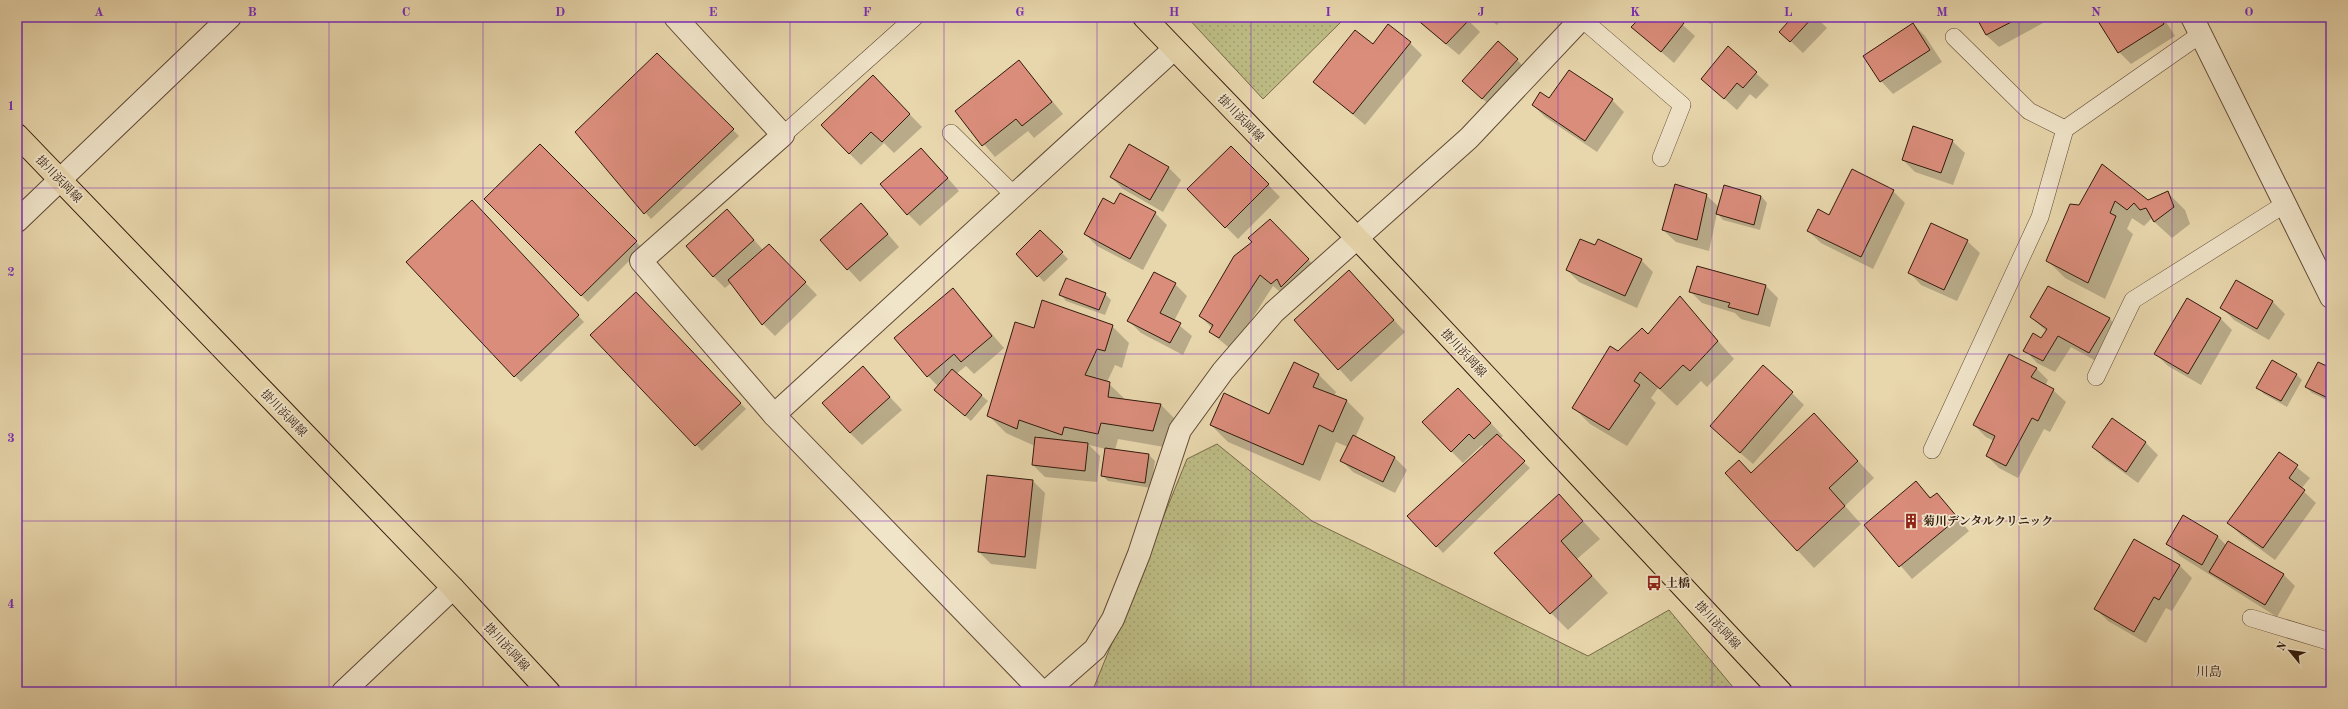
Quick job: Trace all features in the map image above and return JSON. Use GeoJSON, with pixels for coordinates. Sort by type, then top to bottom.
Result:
{"type":"FeatureCollection","features":[{"type":"Feature","properties":{"kind":"main road","name":"掛川浜岡線"},"geometry":{"type":"LineString","coordinates":[[1144,17],[1357,238],[1781,692]]}},
{"type":"Feature","properties":{"kind":"main road","name":"掛川浜岡線"},"geometry":{"type":"LineString","coordinates":[[17,135],[453,588],[549,692]]}},
{"type":"Feature","properties":{"kind":"street"},"geometry":{"type":"LineString","coordinates":[[17,221],[230,17]]}},
{"type":"Feature","properties":{"kind":"street"},"geometry":{"type":"LineString","coordinates":[[675,17],[783,135],[642,261],[774,415],[1042,692]]}},
{"type":"Feature","properties":{"kind":"street"},"geometry":{"type":"LineString","coordinates":[[1046,692],[1095,649],[1113,619],[1139,554],[1180,430],[1223,371],[1274,312],[1469,138],[1583,18]]}},
{"type":"Feature","properties":{"kind":"street"},"geometry":{"type":"LineString","coordinates":[[2197,26],[2331,297]]}},
{"type":"Feature","properties":{"kind":"street"},"geometry":{"type":"LineString","coordinates":[[774,415],[1174,49]]}},
{"type":"Feature","properties":{"kind":"street"},"geometry":{"type":"LineString","coordinates":[[343,692],[453,588]]}},
{"type":"Feature","properties":{"kind":"lane"},"geometry":{"type":"LineString","coordinates":[[783,135],[915,17]]}},
{"type":"Feature","properties":{"kind":"lane"},"geometry":{"type":"LineString","coordinates":[[1583,18],[1682,105],[1661,158]]}},
{"type":"Feature","properties":{"kind":"lane"},"geometry":{"type":"LineString","coordinates":[[1932,450],[2040,217],[2065,129],[2197,26]]}},
{"type":"Feature","properties":{"kind":"lane"},"geometry":{"type":"LineString","coordinates":[[1954,37],[2029,111],[2065,129]]}},
{"type":"Feature","properties":{"kind":"lane"},"geometry":{"type":"LineString","coordinates":[[951,133],[1014,195]]}},
{"type":"Feature","properties":{"kind":"lane"},"geometry":{"type":"LineString","coordinates":[[2096,377],[2133,300],[2285,204]]}},
{"type":"Feature","properties":{"kind":"lane"},"geometry":{"type":"LineString","coordinates":[[2251,618],[2331,642]]}},
{"type":"Feature","properties":{"kind":"shaded area"},"geometry":{"type":"Polygon","coordinates":[[[1187,17],[1346,17],[1263,99],[1187,17]]]}},
{"type":"Feature","properties":{"kind":"shaded area"},"geometry":{"type":"Polygon","coordinates":[[[1217,444],[1312,521],[1588,656],[1669,610],[1737,692],[1092,692],[1187,459],[1217,444]]]}},
{"type":"Feature","properties":{"kind":"building"},"geometry":{"type":"Polygon","coordinates":[[[1414,17],[1466,17],[1469,20],[1446,44],[1414,17]]]}},
{"type":"Feature","properties":{"kind":"building"},"geometry":{"type":"Polygon","coordinates":[[[1641,17],[1675,17],[1684,23],[1661,52],[1631,27],[1641,17]]]}},
{"type":"Feature","properties":{"kind":"building"},"geometry":{"type":"Polygon","coordinates":[[[1782,17],[1813,17],[1790,42],[1779,32],[1788,22],[1782,17]]]}},
{"type":"Feature","properties":{"kind":"building"},"geometry":{"type":"Polygon","coordinates":[[[1976,17],[2021,17],[1986,35],[1976,17]]]}},
{"type":"Feature","properties":{"kind":"building"},"geometry":{"type":"Polygon","coordinates":[[[2160,17],[2164,24],[2118,53],[2096,18],[2160,17]]]}},
{"type":"Feature","properties":{"kind":"building"},"geometry":{"type":"Polygon","coordinates":[[[1913,23],[1930,50],[1880,82],[1863,56],[1913,23]]]}},
{"type":"Feature","properties":{"kind":"building"},"geometry":{"type":"Polygon","coordinates":[[[1388,24],[1411,42],[1353,114],[1313,82],[1355,30],[1373,44],[1388,24]]]}},
{"type":"Feature","properties":{"kind":"building"},"geometry":{"type":"Polygon","coordinates":[[[1498,41],[1518,59],[1482,99],[1462,81],[1498,41]]]}},
{"type":"Feature","properties":{"kind":"building"},"geometry":{"type":"Polygon","coordinates":[[[1728,46],[1757,72],[1743,88],[1737,83],[1724,99],[1701,79],[1728,46]]]}},
{"type":"Feature","properties":{"kind":"building"},"geometry":{"type":"Polygon","coordinates":[[[657,53],[734,129],[644,214],[575,132],[657,53]]]}},
{"type":"Feature","properties":{"kind":"building"},"geometry":{"type":"Polygon","coordinates":[[[1019,60],[1052,102],[1022,126],[1016,119],[982,146],[955,111],[1019,60]]]}},
{"type":"Feature","properties":{"kind":"building"},"geometry":{"type":"Polygon","coordinates":[[[1569,70],[1613,99],[1585,141],[1532,105],[1540,92],[1549,98],[1569,70]]]}},
{"type":"Feature","properties":{"kind":"building"},"geometry":{"type":"Polygon","coordinates":[[[873,75],[910,114],[882,142],[871,132],[849,154],[821,125],[873,75]]]}},
{"type":"Feature","properties":{"kind":"building"},"geometry":{"type":"Polygon","coordinates":[[[1913,126],[1953,140],[1941,173],[1902,160],[1913,126]]]}},
{"type":"Feature","properties":{"kind":"building"},"geometry":{"type":"Polygon","coordinates":[[[540,144],[637,241],[581,296],[484,199],[540,144]]]}},
{"type":"Feature","properties":{"kind":"building"},"geometry":{"type":"Polygon","coordinates":[[[1129,144],[1169,167],[1150,200],[1110,177],[1129,144]]]}},
{"type":"Feature","properties":{"kind":"building"},"geometry":{"type":"Polygon","coordinates":[[[1231,146],[1269,184],[1225,228],[1187,189],[1231,146]]]}},
{"type":"Feature","properties":{"kind":"building"},"geometry":{"type":"Polygon","coordinates":[[[921,148],[948,178],[907,215],[880,184],[921,148]]]}},
{"type":"Feature","properties":{"kind":"building"},"geometry":{"type":"Polygon","coordinates":[[[2102,164],[2148,200],[2168,191],[2174,207],[2154,222],[2146,208],[2140,210],[2134,203],[2127,210],[2115,201],[2110,213],[2116,216],[2088,283],[2046,261],[2070,204],[2079,205],[2102,164]]]}},
{"type":"Feature","properties":{"kind":"building"},"geometry":{"type":"Polygon","coordinates":[[[1852,169],[1894,190],[1861,257],[1807,231],[1818,209],[1829,215],[1852,169]]]}},
{"type":"Feature","properties":{"kind":"building"},"geometry":{"type":"Polygon","coordinates":[[[1675,184],[1707,194],[1697,240],[1662,230],[1675,184]]]}},
{"type":"Feature","properties":{"kind":"building"},"geometry":{"type":"Polygon","coordinates":[[[1724,185],[1761,196],[1754,225],[1716,214],[1724,185]]]}},
{"type":"Feature","properties":{"kind":"building"},"geometry":{"type":"Polygon","coordinates":[[[1120,193],[1156,212],[1130,259],[1084,234],[1103,198],[1114,204],[1120,193]]]}},
{"type":"Feature","properties":{"kind":"building"},"geometry":{"type":"Polygon","coordinates":[[[472,200],[579,315],[514,377],[406,262],[472,200]]]}},
{"type":"Feature","properties":{"kind":"building"},"geometry":{"type":"Polygon","coordinates":[[[861,203],[888,234],[847,270],[820,240],[861,203]]]}},
{"type":"Feature","properties":{"kind":"building"},"geometry":{"type":"Polygon","coordinates":[[[727,209],[754,240],[713,277],[686,246],[727,209]]]}},
{"type":"Feature","properties":{"kind":"building"},"geometry":{"type":"Polygon","coordinates":[[[1270,219],[1309,259],[1281,287],[1277,279],[1271,284],[1260,275],[1219,338],[1209,332],[1213,325],[1199,316],[1234,256],[1252,242],[1248,238],[1270,219]]]}},
{"type":"Feature","properties":{"kind":"building"},"geometry":{"type":"Polygon","coordinates":[[[1931,223],[1968,240],[1944,290],[1908,273],[1931,223]]]}},
{"type":"Feature","properties":{"kind":"building"},"geometry":{"type":"Polygon","coordinates":[[[1040,230],[1063,252],[1037,277],[1016,254],[1040,230]]]}},
{"type":"Feature","properties":{"kind":"building"},"geometry":{"type":"Polygon","coordinates":[[[1580,239],[1595,245],[1598,239],[1642,259],[1625,296],[1566,270],[1580,239]]]}},
{"type":"Feature","properties":{"kind":"building"},"geometry":{"type":"Polygon","coordinates":[[[769,244],[806,282],[762,325],[728,280],[769,244]]]}},
{"type":"Feature","properties":{"kind":"building"},"geometry":{"type":"Polygon","coordinates":[[[1697,266],[1766,285],[1758,315],[1728,307],[1730,303],[1689,292],[1697,266]]]}},
{"type":"Feature","properties":{"kind":"building"},"geometry":{"type":"Polygon","coordinates":[[[1349,270],[1394,320],[1338,370],[1294,320],[1349,270]]]}},
{"type":"Feature","properties":{"kind":"building"},"geometry":{"type":"Polygon","coordinates":[[[1154,272],[1176,283],[1160,313],[1181,323],[1170,343],[1127,321],[1154,272]]]}},
{"type":"Feature","properties":{"kind":"building"},"geometry":{"type":"Polygon","coordinates":[[[1066,278],[1106,293],[1099,310],[1059,295],[1066,278]]]}},
{"type":"Feature","properties":{"kind":"building"},"geometry":{"type":"Polygon","coordinates":[[[2236,280],[2273,301],[2257,329],[2220,308],[2236,280]]]}},
{"type":"Feature","properties":{"kind":"building"},"geometry":{"type":"Polygon","coordinates":[[[2048,286],[2110,318],[2089,353],[2058,336],[2043,361],[2023,351],[2033,333],[2041,338],[2047,329],[2030,317],[2048,286]]]}},
{"type":"Feature","properties":{"kind":"building"},"geometry":{"type":"Polygon","coordinates":[[[953,288],[992,336],[961,362],[954,354],[927,377],[894,338],[953,288]]]}},
{"type":"Feature","properties":{"kind":"building"},"geometry":{"type":"Polygon","coordinates":[[[636,292],[741,403],[695,446],[590,335],[636,292]]]}},
{"type":"Feature","properties":{"kind":"building"},"geometry":{"type":"Polygon","coordinates":[[[1680,296],[1718,341],[1690,371],[1683,365],[1660,389],[1640,372],[1634,381],[1640,385],[1609,430],[1572,408],[1610,346],[1618,351],[1642,328],[1648,334],[1680,296]]]}},
{"type":"Feature","properties":{"kind":"building"},"geometry":{"type":"Polygon","coordinates":[[[2187,298],[2221,318],[2188,374],[2154,354],[2187,298]]]}},
{"type":"Feature","properties":{"kind":"building"},"geometry":{"type":"Polygon","coordinates":[[[1042,300],[1113,325],[1105,351],[1097,349],[1085,375],[1110,382],[1108,397],[1161,404],[1153,431],[1101,423],[1098,434],[1064,427],[1062,435],[1019,420],[1017,429],[987,416],[1015,322],[1034,328],[1042,300]]]}},
{"type":"Feature","properties":{"kind":"building"},"geometry":{"type":"Polygon","coordinates":[[[2009,354],[2037,368],[2031,377],[2054,389],[2038,421],[2032,418],[2006,466],[1986,456],[1995,436],[1973,425],[2009,354]]]}},
{"type":"Feature","properties":{"kind":"building"},"geometry":{"type":"Polygon","coordinates":[[[2272,360],[2297,374],[2281,401],[2256,388],[2272,360]]]}},
{"type":"Feature","properties":{"kind":"building"},"geometry":{"type":"Polygon","coordinates":[[[1294,362],[1319,374],[1313,387],[1347,400],[1333,432],[1319,425],[1303,465],[1210,425],[1224,393],[1269,414],[1294,362]]]}},
{"type":"Feature","properties":{"kind":"building"},"geometry":{"type":"Polygon","coordinates":[[[2318,362],[2331,368],[2330,399],[2305,387],[2318,362]]]}},
{"type":"Feature","properties":{"kind":"building"},"geometry":{"type":"Polygon","coordinates":[[[1763,365],[1793,392],[1740,453],[1710,426],[1763,365]]]}},
{"type":"Feature","properties":{"kind":"building"},"geometry":{"type":"Polygon","coordinates":[[[863,366],[890,397],[850,433],[822,403],[863,366]]]}},
{"type":"Feature","properties":{"kind":"building"},"geometry":{"type":"Polygon","coordinates":[[[952,369],[982,395],[965,416],[934,390],[952,369]]]}},
{"type":"Feature","properties":{"kind":"building"},"geometry":{"type":"Polygon","coordinates":[[[1458,388],[1491,423],[1474,439],[1469,434],[1451,452],[1422,422],[1458,388]]]}},
{"type":"Feature","properties":{"kind":"building"},"geometry":{"type":"Polygon","coordinates":[[[1814,413],[1858,461],[1829,488],[1845,506],[1797,551],[1725,473],[1739,460],[1751,473],[1814,413]]]}},
{"type":"Feature","properties":{"kind":"building"},"geometry":{"type":"Polygon","coordinates":[[[2112,418],[2146,442],[2126,472],[2092,447],[2112,418]]]}},
{"type":"Feature","properties":{"kind":"building"},"geometry":{"type":"Polygon","coordinates":[[[1497,434],[1525,461],[1436,547],[1407,516],[1497,434]]]}},
{"type":"Feature","properties":{"kind":"building"},"geometry":{"type":"Polygon","coordinates":[[[1353,435],[1395,457],[1383,482],[1340,461],[1353,435]]]}},
{"type":"Feature","properties":{"kind":"building"},"geometry":{"type":"Polygon","coordinates":[[[1035,437],[1088,443],[1085,471],[1032,465],[1035,437]]]}},
{"type":"Feature","properties":{"kind":"building"},"geometry":{"type":"Polygon","coordinates":[[[1105,448],[1149,454],[1145,483],[1101,476],[1105,448]]]}},
{"type":"Feature","properties":{"kind":"building"},"geometry":{"type":"Polygon","coordinates":[[[2279,452],[2298,465],[2289,478],[2305,490],[2263,548],[2227,523],[2279,452]]]}},
{"type":"Feature","properties":{"kind":"building"},"geometry":{"type":"Polygon","coordinates":[[[987,475],[1033,480],[1025,557],[978,552],[987,475]]]}},
{"type":"Feature","properties":{"kind":"building","name":"菊川デンタルクリニック"},"geometry":{"type":"Polygon","coordinates":[[[1916,481],[1930,498],[1937,493],[1958,518],[1899,567],[1864,525],[1916,481]]]}},
{"type":"Feature","properties":{"kind":"building"},"geometry":{"type":"Polygon","coordinates":[[[1559,494],[1583,521],[1561,541],[1592,576],[1550,614],[1494,553],[1559,494]]]}},
{"type":"Feature","properties":{"kind":"building"},"geometry":{"type":"Polygon","coordinates":[[[2183,515],[2218,536],[2202,565],[2166,544],[2183,515]]]}},
{"type":"Feature","properties":{"kind":"building"},"geometry":{"type":"Polygon","coordinates":[[[2134,539],[2180,565],[2159,600],[2154,597],[2134,632],[2094,609],[2134,539]]]}},
{"type":"Feature","properties":{"kind":"building"},"geometry":{"type":"Polygon","coordinates":[[[2228,541],[2284,574],[2265,605],[2209,572],[2228,541]]]}},
{"type":"Feature","properties":{"kind":"place","name":"菊川デンタルクリニック"},"geometry":{"type":"Point","coordinates":[1911,521]}},
{"type":"Feature","properties":{"kind":"place","name":"土橋"},"geometry":{"type":"Point","coordinates":[1654,583]}},
{"type":"Feature","properties":{"kind":"district","name":"川島"},"geometry":{"type":"Point","coordinates":[2209,671]}}]}
